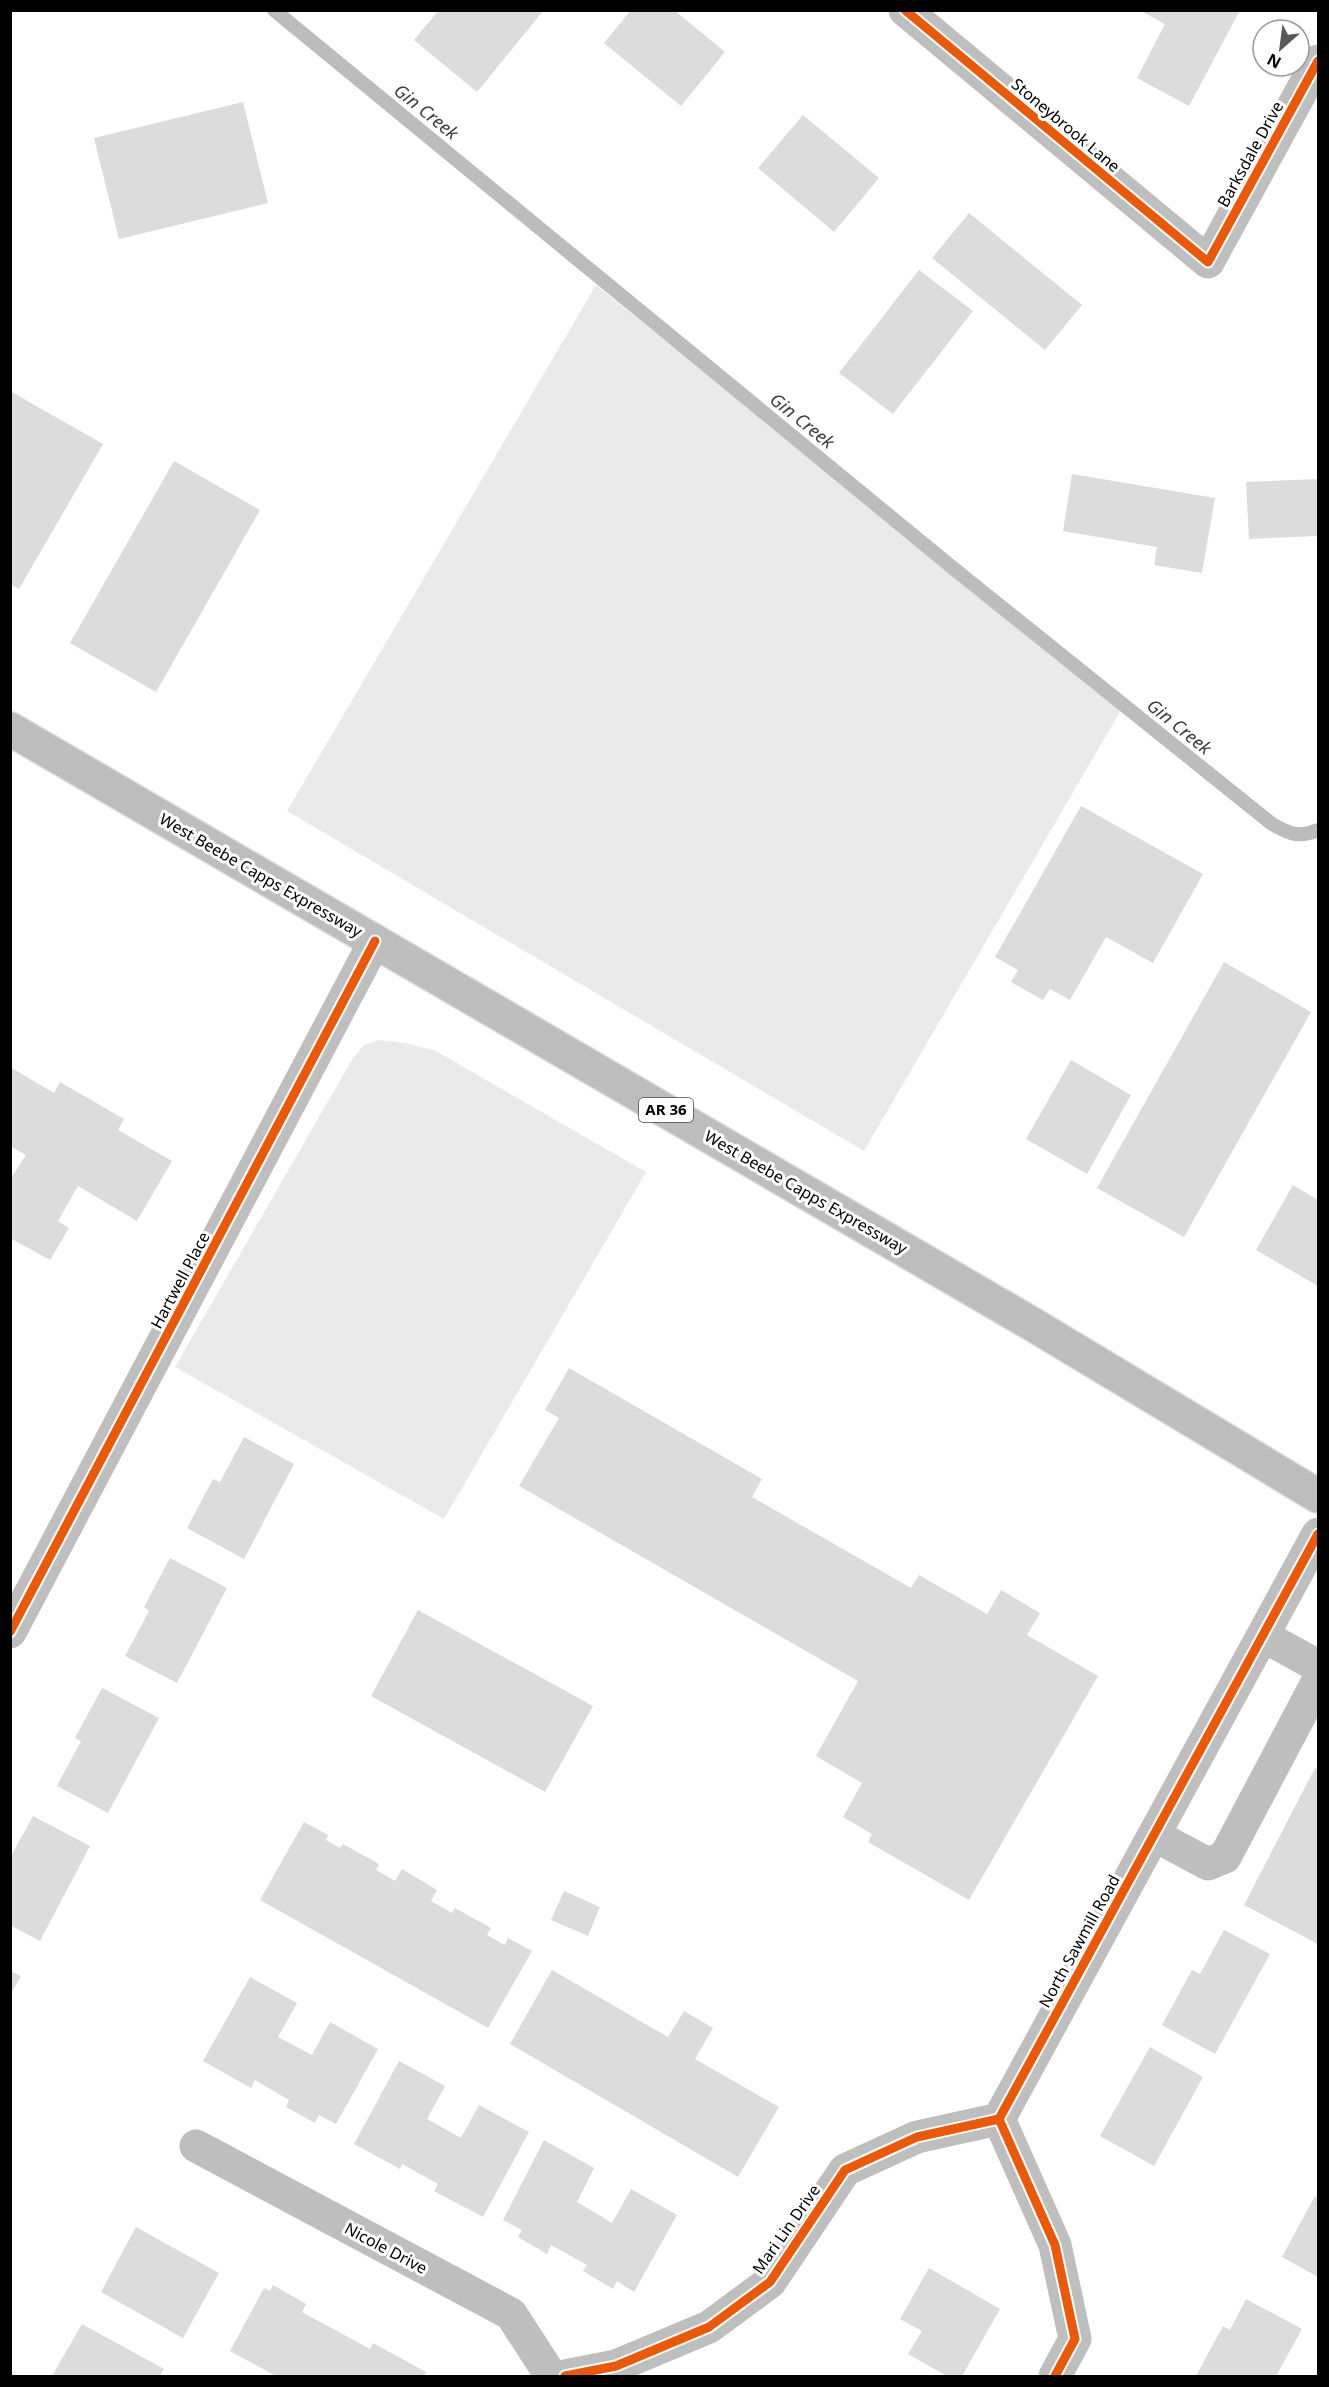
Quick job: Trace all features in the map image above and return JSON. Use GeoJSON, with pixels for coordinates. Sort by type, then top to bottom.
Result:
{"type":"FeatureCollection","features":[{"type":"Feature","properties":{"kind":"main road","name":"West Beebe Capps Expressway"},"geometry":{"type":"LineString","coordinates":[[10,729],[1032,1324],[1318,1496]]}},
{"type":"Feature","properties":{"kind":"street","name":"Stoneybrook Lane"},"geometry":{"type":"LineString","coordinates":[[905,10],[1208,262]]}},
{"type":"Feature","properties":{"kind":"street","name":"Barksdale Drive"},"geometry":{"type":"LineString","coordinates":[[1208,262],[1318,61]]}},
{"type":"Feature","properties":{"kind":"street","name":"Hartwell Place"},"geometry":{"type":"LineString","coordinates":[[10,1632],[375,941]]}},
{"type":"Feature","properties":{"kind":"street","name":"North Sawmill Road"},"geometry":{"type":"LineString","coordinates":[[999,2119],[1318,1534]]}},
{"type":"Feature","properties":{"kind":"street"},"geometry":{"type":"LineString","coordinates":[[1263,1636],[1318,1666]]}},
{"type":"Feature","properties":{"kind":"street"},"geometry":{"type":"LineString","coordinates":[[1154,1835],[1208,1864],[1225,1857],[1318,1681]]}},
{"type":"Feature","properties":{"kind":"street"},"geometry":{"type":"LineString","coordinates":[[999,2119],[1055,2245],[1075,2339],[1055,2376]]}},
{"type":"Feature","properties":{"kind":"street","name":"Mari Lin Drive"},"geometry":{"type":"LineString","coordinates":[[565,2376],[616,2366],[709,2327],[770,2282],[845,2169],[917,2137],[999,2119]]}},
{"type":"Feature","properties":{"kind":"street","name":"Nicole Drive"},"geometry":{"type":"LineString","coordinates":[[196,2146],[510,2314],[551,2376]]}},
{"type":"Feature","properties":{"kind":"shaded area"},"geometry":{"type":"Polygon","coordinates":[[[596,285],[1121,710],[864,1151],[287,811],[596,285]]]}},
{"type":"Feature","properties":{"kind":"shaded area"},"geometry":{"type":"Polygon","coordinates":[[[380,1040],[405,1043],[436,1051],[646,1172],[444,1519],[175,1367],[353,1058],[364,1045],[380,1040]]]}},
{"type":"Feature","properties":{"kind":"building"},"geometry":{"type":"Polygon","coordinates":[[[439,10],[544,10],[477,92],[414,40],[439,10]]]}},
{"type":"Feature","properties":{"kind":"building"},"geometry":{"type":"Polygon","coordinates":[[[631,10],[674,10],[725,52],[681,106],[604,43],[631,10]]]}},
{"type":"Feature","properties":{"kind":"building"},"geometry":{"type":"Polygon","coordinates":[[[1139,10],[1240,10],[1189,106],[1137,78],[1165,24],[1139,10]]]}},
{"type":"Feature","properties":{"kind":"building"},"geometry":{"type":"Polygon","coordinates":[[[243,102],[268,203],[119,239],[94,138],[243,102]]]}},
{"type":"Feature","properties":{"kind":"building"},"geometry":{"type":"Polygon","coordinates":[[[803,115],[879,178],[834,232],[758,168],[803,115]]]}},
{"type":"Feature","properties":{"kind":"building"},"geometry":{"type":"Polygon","coordinates":[[[969,213],[1082,305],[1045,350],[932,258],[969,213]]]}},
{"type":"Feature","properties":{"kind":"building"},"geometry":{"type":"Polygon","coordinates":[[[919,270],[973,311],[893,414],[839,373],[919,270]]]}},
{"type":"Feature","properties":{"kind":"building"},"geometry":{"type":"Polygon","coordinates":[[[10,391],[103,444],[19,589],[10,584],[10,391]]]}},
{"type":"Feature","properties":{"kind":"building"},"geometry":{"type":"Polygon","coordinates":[[[174,461],[260,510],[156,692],[70,643],[174,461]]]}},
{"type":"Feature","properties":{"kind":"building"},"geometry":{"type":"Polygon","coordinates":[[[1072,474],[1215,498],[1202,573],[1154,565],[1157,547],[1063,531],[1072,474]]]}},
{"type":"Feature","properties":{"kind":"building"},"geometry":{"type":"Polygon","coordinates":[[[1318,479],[1318,536],[1249,539],[1246,482],[1318,479]]]}},
{"type":"Feature","properties":{"kind":"building"},"geometry":{"type":"Polygon","coordinates":[[[1081,806],[1203,874],[1153,963],[1106,937],[1070,1000],[1050,989],[1043,1000],[1011,982],[1018,970],[995,957],[1081,806]]]}},
{"type":"Feature","properties":{"kind":"building"},"geometry":{"type":"Polygon","coordinates":[[[1224,962],[1311,1012],[1184,1237],[1097,1188],[1224,962]]]}},
{"type":"Feature","properties":{"kind":"building"},"geometry":{"type":"Polygon","coordinates":[[[1071,1060],[1131,1095],[1087,1174],[1026,1139],[1071,1060]]]}},
{"type":"Feature","properties":{"kind":"building"},"geometry":{"type":"Polygon","coordinates":[[[10,1067],[54,1093],[60,1082],[124,1119],[118,1130],[172,1161],[137,1221],[78,1186],[58,1221],[69,1228],[50,1260],[10,1238],[10,1180],[26,1155],[10,1146],[10,1067]]]}},
{"type":"Feature","properties":{"kind":"building"},"geometry":{"type":"Polygon","coordinates":[[[1293,1185],[1318,1200],[1318,1286],[1256,1250],[1293,1185]]]}},
{"type":"Feature","properties":{"kind":"building"},"geometry":{"type":"Polygon","coordinates":[[[569,1368],[762,1479],[752,1497],[911,1588],[919,1575],[987,1614],[1001,1590],[1040,1613],[1027,1635],[1098,1676],[969,1900],[868,1842],[872,1834],[843,1817],[862,1783],[816,1756],[858,1681],[519,1486],[559,1418],[545,1410],[569,1368]]]}},
{"type":"Feature","properties":{"kind":"building"},"geometry":{"type":"Polygon","coordinates":[[[244,1437],[294,1464],[244,1559],[187,1528],[213,1479],[220,1482],[244,1437]]]}},
{"type":"Feature","properties":{"kind":"building"},"geometry":{"type":"Polygon","coordinates":[[[170,1558],[227,1588],[177,1683],[125,1656],[149,1611],[144,1607],[170,1558]]]}},
{"type":"Feature","properties":{"kind":"building"},"geometry":{"type":"Polygon","coordinates":[[[418,1610],[593,1706],[545,1792],[371,1696],[418,1610]]]}},
{"type":"Feature","properties":{"kind":"building"},"geometry":{"type":"Polygon","coordinates":[[[102,1688],[159,1718],[108,1813],[57,1786],[81,1741],[75,1738],[102,1688]]]}},
{"type":"Feature","properties":{"kind":"building"},"geometry":{"type":"Polygon","coordinates":[[[1315,1768],[1318,1769],[1318,1944],[1244,1905],[1315,1768]]]}},
{"type":"Feature","properties":{"kind":"building"},"geometry":{"type":"Polygon","coordinates":[[[33,1816],[90,1846],[40,1941],[10,1925],[10,1872],[12,1868],[10,1858],[33,1816]]]}},
{"type":"Feature","properties":{"kind":"building"},"geometry":{"type":"Polygon","coordinates":[[[304,1822],[328,1835],[326,1840],[340,1848],[343,1844],[379,1864],[376,1870],[395,1881],[402,1869],[437,1890],[431,1901],[452,1913],[455,1908],[491,1928],[487,1935],[505,1945],[508,1938],[532,1951],[488,2028],[260,1900],[304,1822]]]}},
{"type":"Feature","properties":{"kind":"building"},"geometry":{"type":"Polygon","coordinates":[[[564,1891],[600,1907],[588,1936],[551,1920],[564,1891]]]}},
{"type":"Feature","properties":{"kind":"building"},"geometry":{"type":"Polygon","coordinates":[[[1224,1930],[1270,1954],[1215,2054],[1162,2025],[1192,1970],[1200,1974],[1224,1930]]]}},
{"type":"Feature","properties":{"kind":"building"},"geometry":{"type":"Polygon","coordinates":[[[552,1970],[668,2037],[684,2011],[713,2028],[695,2059],[779,2107],[738,2177],[510,2044],[552,1970]]]}},
{"type":"Feature","properties":{"kind":"building"},"geometry":{"type":"Polygon","coordinates":[[[10,1971],[21,1976],[10,1995],[10,1971]]]}},
{"type":"Feature","properties":{"kind":"building"},"geometry":{"type":"Polygon","coordinates":[[[250,1977],[297,2003],[278,2037],[312,2055],[330,2022],[378,2049],[336,2124],[319,2115],[315,2123],[286,2107],[289,2100],[255,2080],[251,2088],[203,2061],[250,1977]]]}},
{"type":"Feature","properties":{"kind":"building"},"geometry":{"type":"Polygon","coordinates":[[[1150,2047],[1203,2077],[1154,2166],[1100,2136],[1150,2047]]]}},
{"type":"Feature","properties":{"kind":"building"},"geometry":{"type":"Polygon","coordinates":[[[399,2061],[445,2086],[427,2119],[461,2138],[479,2105],[529,2132],[483,2217],[434,2191],[438,2184],[402,2164],[400,2169],[354,2144],[399,2061]]]}},
{"type":"Feature","properties":{"kind":"building"},"geometry":{"type":"Polygon","coordinates":[[[544,2140],[594,2168],[577,2202],[612,2223],[631,2189],[677,2215],[634,2292],[617,2281],[613,2289],[583,2271],[587,2265],[551,2245],[547,2254],[518,2237],[522,2230],[503,2220],[544,2140]]]}},
{"type":"Feature","properties":{"kind":"building"},"geometry":{"type":"Polygon","coordinates":[[[1315,2196],[1318,2198],[1318,2277],[1282,2257],[1315,2196]]]}},
{"type":"Feature","properties":{"kind":"building"},"geometry":{"type":"Polygon","coordinates":[[[136,2227],[219,2273],[183,2338],[101,2292],[136,2227]]]}},
{"type":"Feature","properties":{"kind":"building"},"geometry":{"type":"Polygon","coordinates":[[[929,2268],[1000,2309],[962,2376],[947,2376],[908,2354],[922,2331],[900,2319],[929,2268]]]}},
{"type":"Feature","properties":{"kind":"building"},"geometry":{"type":"Polygon","coordinates":[[[273,2285],[306,2304],[302,2312],[370,2349],[373,2343],[426,2372],[424,2376],[276,2376],[230,2351],[264,2288],[270,2291],[273,2285]]]}},
{"type":"Feature","properties":{"kind":"building"},"geometry":{"type":"Polygon","coordinates":[[[1246,2299],[1302,2329],[1276,2376],[1196,2376],[1223,2326],[1230,2330],[1246,2299]]]}},
{"type":"Feature","properties":{"kind":"building"},"geometry":{"type":"Polygon","coordinates":[[[82,2324],[164,2369],[160,2376],[52,2376],[82,2324]]]}},
{"type":"Feature","properties":{"kind":"waterway","name":"Gin Creek"},"geometry":{"type":"LineString","coordinates":[[274,10],[953,568],[1272,824],[1295,834],[1318,830]]}},
{"type":"Feature","properties":{"kind":"cycle path"},"geometry":{"type":"LineString","coordinates":[[905,10],[1208,262],[1318,61]]}},
{"type":"Feature","properties":{"kind":"cycle path"},"geometry":{"type":"LineString","coordinates":[[10,1632],[375,941]]}},
{"type":"Feature","properties":{"kind":"cycle path"},"geometry":{"type":"LineString","coordinates":[[1055,2376],[1075,2339],[1055,2245],[999,2119],[1318,1534]]}},
{"type":"Feature","properties":{"kind":"cycle path"},"geometry":{"type":"LineString","coordinates":[[565,2376],[616,2366],[709,2327],[770,2282],[845,2170],[917,2137],[999,2119]]}}]}
